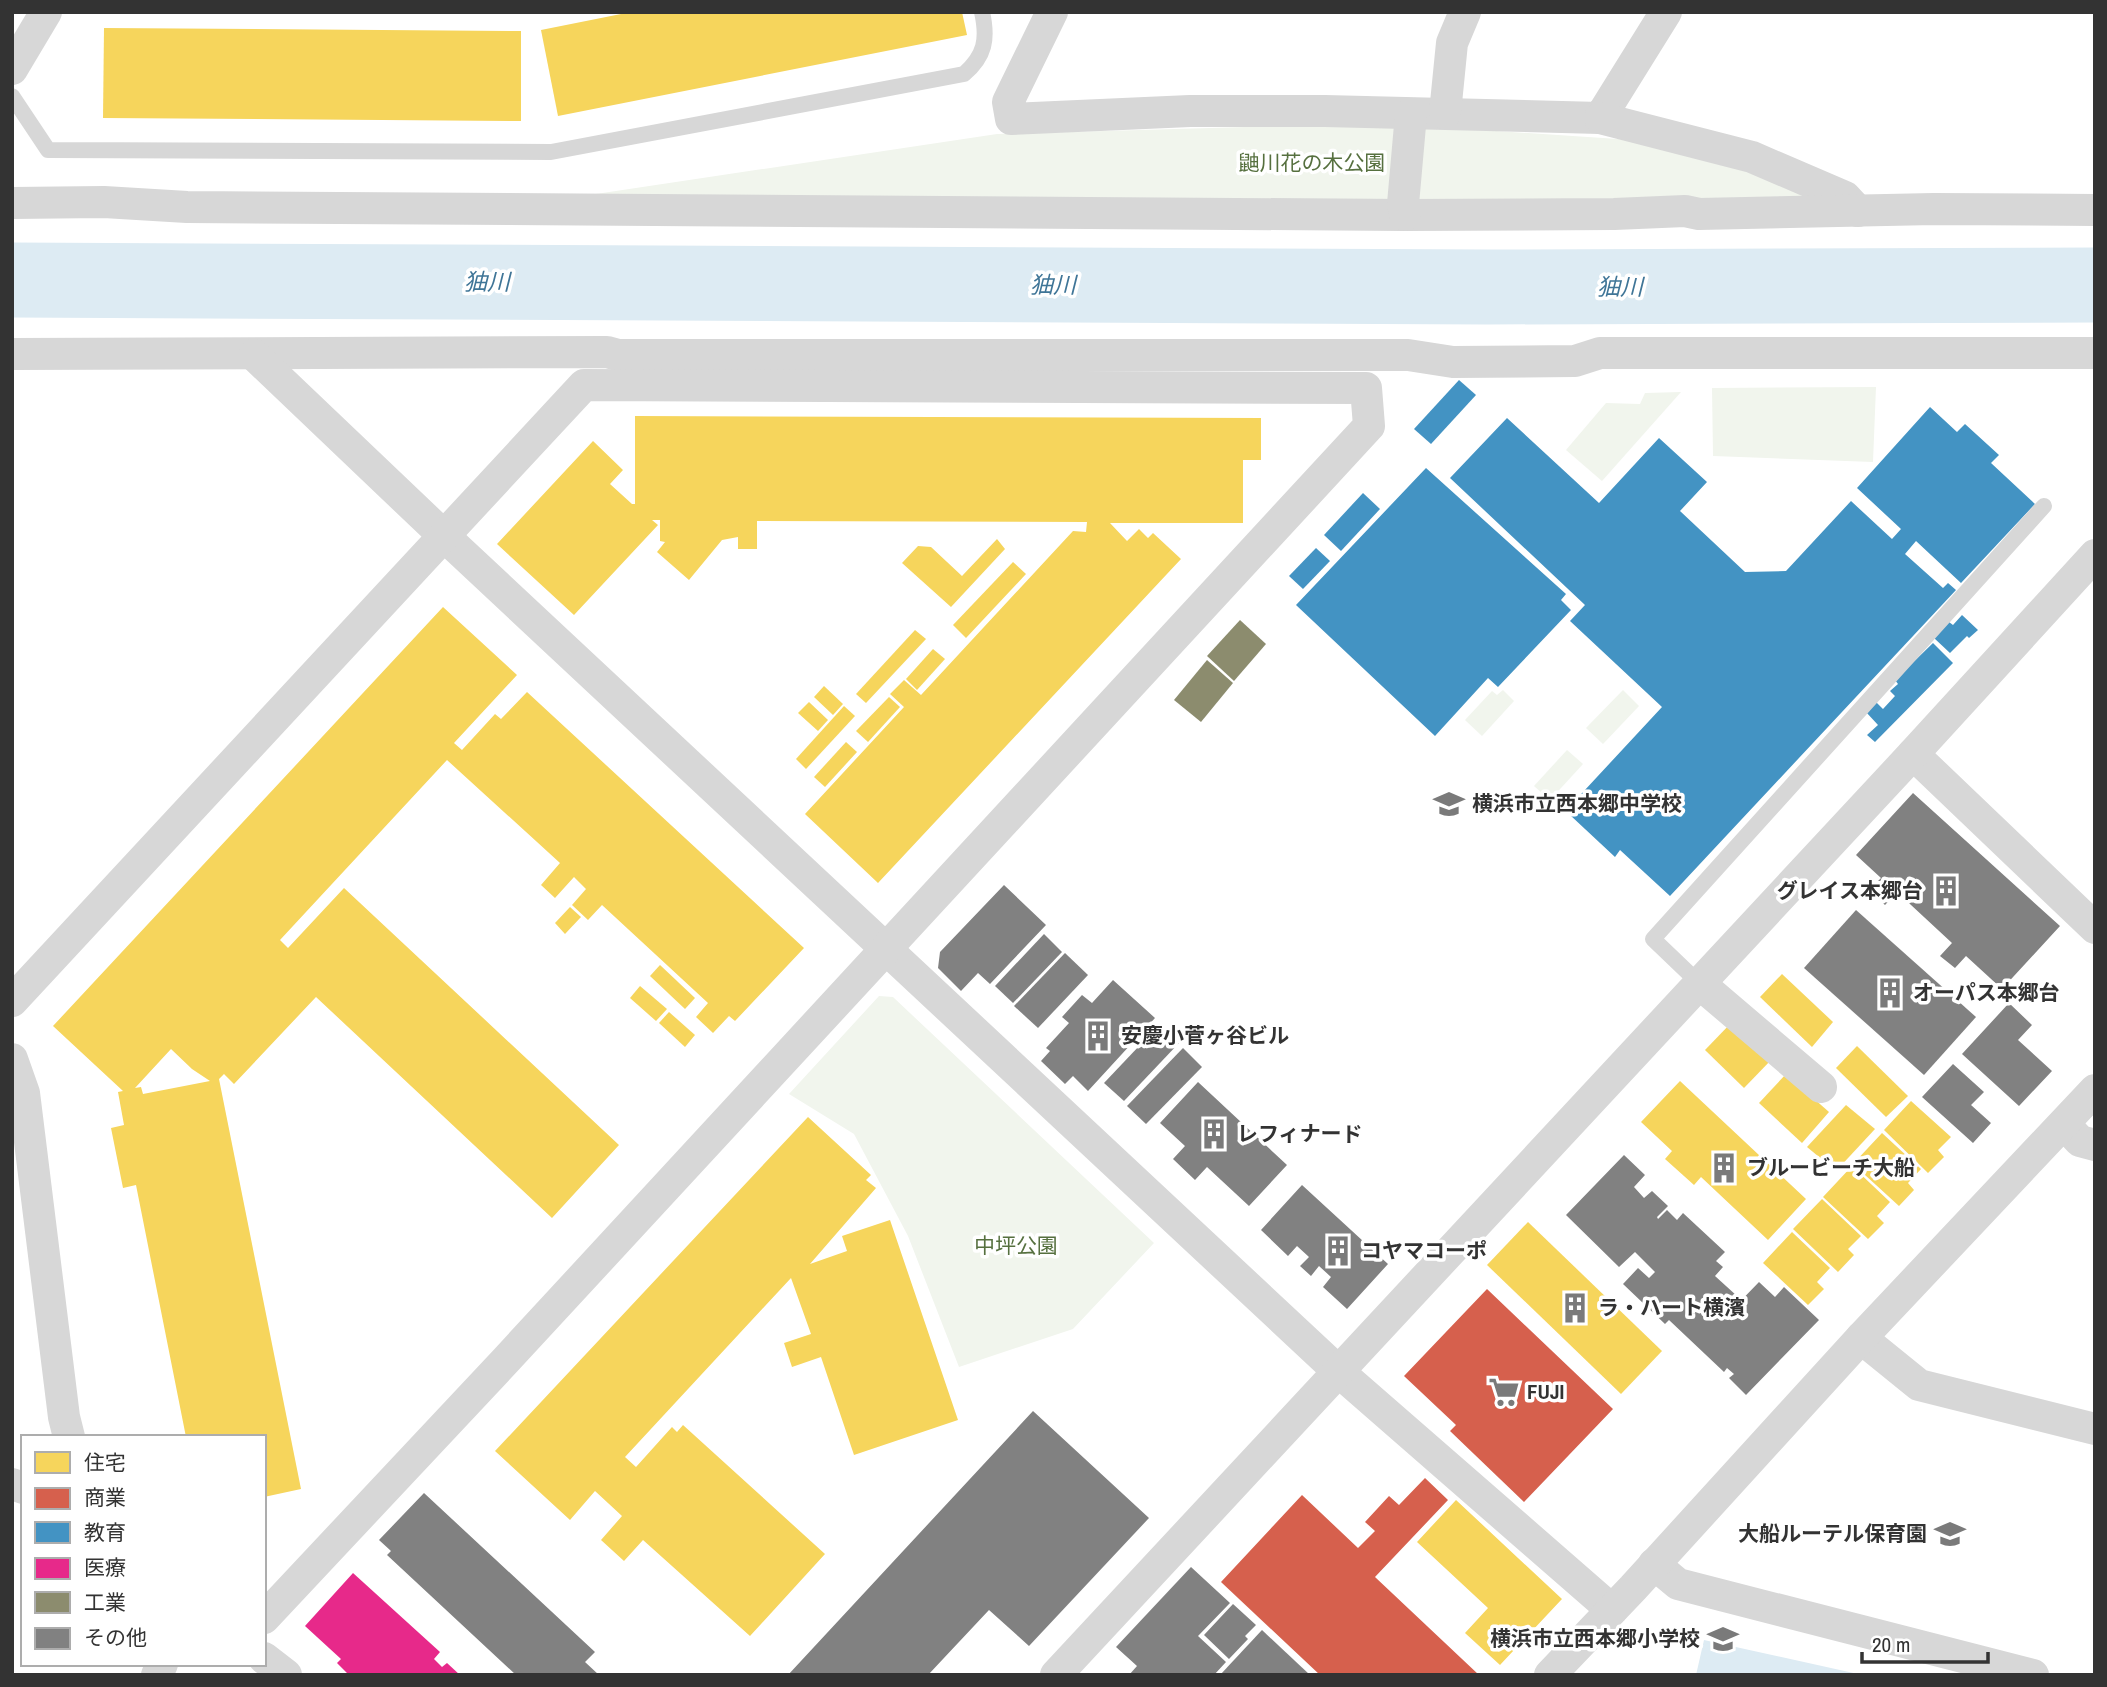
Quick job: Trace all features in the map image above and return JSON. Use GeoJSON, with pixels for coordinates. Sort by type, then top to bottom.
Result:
{"type":"FeatureCollection","features":[{"type":"Feature","properties":{"kind":"street"},"geometry":{"type":"LineString","coordinates":[[12,69],[46,12]]}},
{"type":"Feature","properties":{"kind":"street"},"geometry":{"type":"LineString","coordinates":[[1052,12],[1008,102],[1011,119],[1191,111],[1445,113],[1600,118],[1752,157],[1845,197],[1858,211]]}},
{"type":"Feature","properties":{"kind":"street"},"geometry":{"type":"LineString","coordinates":[[1445,113],[1452,43],[1465,12]]}},
{"type":"Feature","properties":{"kind":"street"},"geometry":{"type":"LineString","coordinates":[[1600,118],[1665,12]]}},
{"type":"Feature","properties":{"kind":"street"},"geometry":{"type":"LineString","coordinates":[[1405,215],[1411,114]]}},
{"type":"Feature","properties":{"kind":"street"},"geometry":{"type":"LineString","coordinates":[[12,204],[104,202],[201,207],[1405,215],[2095,210]]}},
{"type":"Feature","properties":{"kind":"street"},"geometry":{"type":"LineString","coordinates":[[12,354],[607,352],[618,355],[1408,355],[1453,362],[1576,361],[1600,353],[2095,353]]}},
{"type":"Feature","properties":{"kind":"street"},"geometry":{"type":"LineString","coordinates":[[254,355],[444,536],[1339,1372],[1612,1609]]}},
{"type":"Feature","properties":{"kind":"street"},"geometry":{"type":"LineString","coordinates":[[12,1001],[584,385],[1366,388],[1369,426],[266,1616]]}},
{"type":"Feature","properties":{"kind":"street"},"geometry":{"type":"LineString","coordinates":[[1056,1675],[1700,984],[2095,555]]}},
{"type":"Feature","properties":{"kind":"street"},"geometry":{"type":"LineString","coordinates":[[1913,754],[2095,928]]}},
{"type":"Feature","properties":{"kind":"street"},"geometry":{"type":"LineString","coordinates":[[1700,984],[1821,1087]]}},
{"type":"Feature","properties":{"kind":"street"},"geometry":{"type":"LineString","coordinates":[[12,1059],[24,1093],[64,1417],[68,1435]]}},
{"type":"Feature","properties":{"kind":"street"},"geometry":{"type":"LineString","coordinates":[[1550,1675],[1861,1338],[2095,1090]]}},
{"type":"Feature","properties":{"kind":"street"},"geometry":{"type":"LineString","coordinates":[[2064,1124],[2080,1140],[2095,1145]]}},
{"type":"Feature","properties":{"kind":"street"},"geometry":{"type":"LineString","coordinates":[[1861,1338],[1919,1385],[2095,1429]]}},
{"type":"Feature","properties":{"kind":"street"},"geometry":{"type":"LineString","coordinates":[[1654,1564],[1678,1584],[2033,1675]]}},
{"type":"Feature","properties":{"kind":"street"},"geometry":{"type":"LineString","coordinates":[[266,1660],[286,1675]]}},
{"type":"Feature","properties":{"kind":"lane"},"geometry":{"type":"LineString","coordinates":[[12,96],[48,150],[551,152],[964,74],[984,51],[986,31],[982,12]]}},
{"type":"Feature","properties":{"kind":"lane"},"geometry":{"type":"LineString","coordinates":[[1700,984],[1653,939],[2044,506]]}},
{"type":"Feature","properties":{"kind":"green space","name":"鼬川花の木公園"},"geometry":{"type":"Polygon","coordinates":[[[1313,125],[1400,127],[1393,203],[576,197],[997,134],[1313,125]]]}},
{"type":"Feature","properties":{"kind":"green space","name":"鼬川花の木公園"},"geometry":{"type":"Polygon","coordinates":[[[1422,126],[1633,140],[1748,169],[1821,201],[1413,204],[1422,126]]]}},
{"type":"Feature","properties":{"kind":"green space"},"geometry":{"type":"Polygon","coordinates":[[[1876,387],[1873,462],[1713,456],[1712,388],[1876,387]]]}},
{"type":"Feature","properties":{"kind":"green space"},"geometry":{"type":"Polygon","coordinates":[[[1681,392],[1602,481],[1566,450],[1606,403],[1640,404],[1645,393],[1681,392]]]}},
{"type":"Feature","properties":{"kind":"green space"},"geometry":{"type":"Polygon","coordinates":[[[1503,690],[1514,701],[1482,736],[1465,720],[1492,691],[1497,695],[1503,690]]]}},
{"type":"Feature","properties":{"kind":"green space"},"geometry":{"type":"Polygon","coordinates":[[[1623,690],[1639,706],[1603,744],[1586,728],[1623,690]]]}},
{"type":"Feature","properties":{"kind":"green space"},"geometry":{"type":"Polygon","coordinates":[[[1567,750],[1583,764],[1550,800],[1534,786],[1567,750]]]}},
{"type":"Feature","properties":{"kind":"green space","name":"中坪公園"},"geometry":{"type":"Polygon","coordinates":[[[879,996],[893,997],[1154,1243],[1073,1329],[959,1367],[908,1236],[854,1134],[789,1094],[879,996]]]}},
{"type":"Feature","properties":{"kind":"shaded area"},"geometry":{"type":"Polygon","coordinates":[[[1704,1640],[1858,1674],[1696,1675],[1704,1640]]]}},
{"type":"Feature","properties":{"kind":"building: 住宅"},"geometry":{"type":"Polygon","coordinates":[[[631,12],[962,12],[967,35],[558,116],[541,30],[631,12]]]}},
{"type":"Feature","properties":{"kind":"building: 住宅"},"geometry":{"type":"Polygon","coordinates":[[[104,28],[521,31],[521,121],[103,118],[104,28]]]}},
{"type":"Feature","properties":{"kind":"building: 住宅"},"geometry":{"type":"Polygon","coordinates":[[[635,416],[1261,418],[1261,460],[1243,460],[1243,523],[1110,523],[1127,541],[1139,529],[1148,538],[1153,533],[1181,559],[878,883],[805,814],[904,707],[890,694],[904,680],[921,695],[1073,531],[1086,532],[1087,522],[757,521],[757,549],[738,549],[738,537],[722,540],[689,580],[657,552],[665,542],[660,541],[660,520],[652,520],[658,525],[574,615],[497,544],[593,441],[623,470],[610,484],[635,504],[635,416]]]}},
{"type":"Feature","properties":{"kind":"building: 住宅"},"geometry":{"type":"Polygon","coordinates":[[[997,539],[1005,549],[951,607],[902,563],[918,546],[931,547],[962,576],[997,539]]]}},
{"type":"Feature","properties":{"kind":"building: 住宅"},"geometry":{"type":"Polygon","coordinates":[[[1013,562],[1026,574],[966,638],[953,625],[1013,562]]]}},
{"type":"Feature","properties":{"kind":"building: 住宅"},"geometry":{"type":"Polygon","coordinates":[[[443,607],[517,675],[454,743],[462,750],[495,714],[501,719],[527,692],[804,948],[735,1021],[729,1016],[713,1033],[696,1017],[708,1003],[602,905],[588,920],[572,905],[586,889],[574,877],[555,898],[541,885],[560,863],[447,760],[280,940],[288,948],[344,888],[619,1145],[552,1218],[316,997],[234,1084],[224,1074],[219,1079],[301,1489],[266,1497],[266,1435],[186,1435],[136,1185],[123,1188],[111,1128],[124,1125],[118,1092],[123,1091],[53,1026],[443,607]],[[171,1049],[135,1088],[141,1087],[143,1094],[210,1081],[192,1069],[171,1049]]]}},
{"type":"Feature","properties":{"kind":"building: 住宅"},"geometry":{"type":"Polygon","coordinates":[[[915,630],[926,639],[866,703],[856,694],[915,630]]]}},
{"type":"Feature","properties":{"kind":"building: 住宅"},"geometry":{"type":"Polygon","coordinates":[[[933,649],[945,659],[917,690],[906,679],[933,649]]]}},
{"type":"Feature","properties":{"kind":"building: 住宅"},"geometry":{"type":"Polygon","coordinates":[[[824,686],[843,704],[833,715],[814,697],[824,686]]]}},
{"type":"Feature","properties":{"kind":"building: 住宅"},"geometry":{"type":"Polygon","coordinates":[[[889,697],[900,707],[868,742],[856,731],[889,697]]]}},
{"type":"Feature","properties":{"kind":"building: 住宅"},"geometry":{"type":"Polygon","coordinates":[[[809,702],[828,720],[818,731],[798,713],[809,702]]]}},
{"type":"Feature","properties":{"kind":"building: 住宅"},"geometry":{"type":"Polygon","coordinates":[[[844,706],[855,716],[806,769],[796,759],[844,706]]]}},
{"type":"Feature","properties":{"kind":"building: 住宅"},"geometry":{"type":"Polygon","coordinates":[[[846,742],[857,752],[825,787],[814,777],[846,742]]]}},
{"type":"Feature","properties":{"kind":"building: 住宅"},"geometry":{"type":"Polygon","coordinates":[[[570,907],[581,917],[565,934],[555,923],[570,907]]]}},
{"type":"Feature","properties":{"kind":"building: 住宅"},"geometry":{"type":"Polygon","coordinates":[[[660,965],[695,998],[685,1009],[650,976],[660,965]]]}},
{"type":"Feature","properties":{"kind":"building: 住宅"},"geometry":{"type":"Polygon","coordinates":[[[1782,974],[1833,1022],[1812,1047],[1760,997],[1782,974]]]}},
{"type":"Feature","properties":{"kind":"building: 住宅"},"geometry":{"type":"Polygon","coordinates":[[[640,986],[667,1009],[656,1021],[630,998],[640,986]]]}},
{"type":"Feature","properties":{"kind":"building: 住宅"},"geometry":{"type":"Polygon","coordinates":[[[669,1012],[695,1035],[685,1047],[659,1023],[669,1012]]]}},
{"type":"Feature","properties":{"kind":"building: 住宅"},"geometry":{"type":"Polygon","coordinates":[[[1732,1022],[1773,1058],[1744,1088],[1705,1050],[1732,1022]]]}},
{"type":"Feature","properties":{"kind":"building: 住宅"},"geometry":{"type":"Polygon","coordinates":[[[1857,1046],[1908,1096],[1886,1117],[1836,1068],[1857,1046]]]}},
{"type":"Feature","properties":{"kind":"building: 住宅"},"geometry":{"type":"Polygon","coordinates":[[[1786,1074],[1829,1112],[1802,1143],[1759,1103],[1786,1074]]]}},
{"type":"Feature","properties":{"kind":"building: 住宅","name":"ブルービーチ大船"},"geometry":{"type":"Polygon","coordinates":[[[1680,1081],[1806,1199],[1768,1240],[1701,1177],[1694,1185],[1665,1159],[1672,1151],[1641,1122],[1680,1081]]]}},
{"type":"Feature","properties":{"kind":"building: 住宅"},"geometry":{"type":"Polygon","coordinates":[[[1911,1101],[1951,1137],[1938,1150],[1944,1157],[1928,1173],[1884,1130],[1911,1101]]]}},
{"type":"Feature","properties":{"kind":"building: 住宅"},"geometry":{"type":"Polygon","coordinates":[[[1846,1105],[1875,1129],[1836,1171],[1807,1147],[1846,1105]]]}},
{"type":"Feature","properties":{"kind":"building: 住宅"},"geometry":{"type":"Polygon","coordinates":[[[808,1117],[871,1175],[866,1180],[876,1188],[810,1264],[847,1251],[842,1236],[890,1220],[958,1420],[854,1455],[821,1357],[792,1367],[784,1343],[811,1334],[791,1278],[625,1457],[636,1467],[672,1427],[677,1432],[683,1425],[825,1554],[750,1636],[643,1540],[624,1561],[601,1540],[622,1516],[595,1491],[570,1520],[495,1451],[808,1117]]]}},
{"type":"Feature","properties":{"kind":"building: 住宅"},"geometry":{"type":"Polygon","coordinates":[[[1882,1133],[1921,1169],[1908,1183],[1914,1190],[1899,1206],[1853,1164],[1882,1133]]]}},
{"type":"Feature","properties":{"kind":"building: 住宅"},"geometry":{"type":"Polygon","coordinates":[[[1852,1166],[1890,1202],[1877,1216],[1884,1223],[1868,1239],[1823,1197],[1852,1166]]]}},
{"type":"Feature","properties":{"kind":"building: 住宅"},"geometry":{"type":"Polygon","coordinates":[[[1822,1199],[1861,1236],[1848,1249],[1854,1255],[1838,1272],[1793,1229],[1822,1199]]]}},
{"type":"Feature","properties":{"kind":"building: 住宅","name":"ラ・ハート横濱"},"geometry":{"type":"Polygon","coordinates":[[[1528,1222],[1662,1351],[1621,1394],[1487,1265],[1528,1222]]]}},
{"type":"Feature","properties":{"kind":"building: 住宅"},"geometry":{"type":"Polygon","coordinates":[[[1792,1232],[1830,1268],[1817,1282],[1824,1289],[1808,1305],[1763,1263],[1792,1232]]]}},
{"type":"Feature","properties":{"kind":"building: 住宅"},"geometry":{"type":"Polygon","coordinates":[[[1456,1500],[1562,1599],[1500,1665],[1465,1633],[1488,1608],[1417,1542],[1456,1500]]]}},
{"type":"Feature","properties":{"kind":"building: 商業"},"geometry":{"type":"Polygon","coordinates":[[[1487,1289],[1613,1409],[1524,1502],[1450,1431],[1456,1425],[1404,1376],[1487,1289]]]}},
{"type":"Feature","properties":{"kind":"building: 商業"},"geometry":{"type":"Polygon","coordinates":[[[1425,1478],[1448,1500],[1375,1577],[1479,1675],[1320,1675],[1221,1582],[1302,1495],[1358,1548],[1375,1531],[1365,1522],[1389,1496],[1399,1505],[1425,1478]]]}},
{"type":"Feature","properties":{"kind":"building: 教育"},"geometry":{"type":"Polygon","coordinates":[[[1459,380],[1476,395],[1431,444],[1414,429],[1459,380]]]}},
{"type":"Feature","properties":{"kind":"building: 教育"},"geometry":{"type":"Polygon","coordinates":[[[1930,407],[1957,432],[1965,424],[1999,455],[1991,463],[2035,504],[1961,583],[1916,541],[1905,554],[1943,588],[1948,583],[1956,590],[1670,896],[1620,850],[1615,857],[1570,815],[1575,809],[1571,805],[1662,707],[1570,621],[1585,605],[1450,478],[1507,418],[1599,503],[1659,438],[1707,482],[1680,511],[1745,572],[1786,571],[1851,501],[1892,539],[1901,529],[1857,488],[1930,407]]]}},
{"type":"Feature","properties":{"kind":"building: 教育"},"geometry":{"type":"Polygon","coordinates":[[[1426,468],[1566,594],[1561,600],[1571,610],[1498,687],[1488,678],[1435,736],[1296,605],[1426,468]]]}},
{"type":"Feature","properties":{"kind":"building: 教育"},"geometry":{"type":"Polygon","coordinates":[[[1363,493],[1380,509],[1341,551],[1324,535],[1363,493]]]}},
{"type":"Feature","properties":{"kind":"building: 教育"},"geometry":{"type":"Polygon","coordinates":[[[1316,548],[1330,561],[1303,589],[1289,576],[1316,548]]]}},
{"type":"Feature","properties":{"kind":"building: 教育"},"geometry":{"type":"Polygon","coordinates":[[[1962,615],[1978,630],[1969,638],[1967,636],[1950,653],[1934,638],[1949,622],[1953,625],[1962,615]]]}},
{"type":"Feature","properties":{"kind":"building: 教育"},"geometry":{"type":"Polygon","coordinates":[[[1933,643],[1953,663],[1875,742],[1867,735],[1878,725],[1866,712],[1876,702],[1883,709],[1895,696],[1890,691],[1898,684],[1895,680],[1933,643]]]}},
{"type":"Feature","properties":{"kind":"building: 医療"},"geometry":{"type":"Polygon","coordinates":[[[353,1573],[440,1652],[434,1659],[442,1667],[447,1663],[460,1675],[349,1675],[337,1663],[341,1659],[305,1626],[353,1573]]]}},
{"type":"Feature","properties":{"kind":"building: 工業"},"geometry":{"type":"Polygon","coordinates":[[[1240,620],[1266,644],[1234,681],[1207,656],[1240,620]]]}},
{"type":"Feature","properties":{"kind":"building: 工業"},"geometry":{"type":"Polygon","coordinates":[[[1207,660],[1233,683],[1201,722],[1174,700],[1207,660]]]}},
{"type":"Feature","properties":{"kind":"building: その他","name":"グレイス本郷台"},"geometry":{"type":"Polygon","coordinates":[[[1913,793],[2060,926],[2002,989],[1966,956],[1955,968],[1940,956],[1952,943],[1897,892],[1885,905],[1869,890],[1881,878],[1856,855],[1913,793]]]}},
{"type":"Feature","properties":{"kind":"building: その他"},"geometry":{"type":"Polygon","coordinates":[[[1004,885],[1046,925],[990,984],[978,973],[961,991],[938,968],[940,952],[1004,885]]]}},
{"type":"Feature","properties":{"kind":"building: その他","name":"オーパス本郷台"},"geometry":{"type":"Polygon","coordinates":[[[1856,910],[1976,1017],[1924,1075],[1804,968],[1856,910]]]}},
{"type":"Feature","properties":{"kind":"building: その他"},"geometry":{"type":"Polygon","coordinates":[[[1044,934],[1062,952],[1013,1003],[995,986],[1044,934]]]}},
{"type":"Feature","properties":{"kind":"building: その他"},"geometry":{"type":"Polygon","coordinates":[[[1065,953],[1088,975],[1038,1028],[1014,1006],[1065,953]]]}},
{"type":"Feature","properties":{"kind":"building: その他","name":"安慶小菅ヶ谷ビル"},"geometry":{"type":"Polygon","coordinates":[[[1113,980],[1155,1018],[1088,1091],[1073,1076],[1065,1084],[1041,1061],[1050,1051],[1046,1048],[1069,1023],[1062,1017],[1082,995],[1092,1003],[1113,980]]]}},
{"type":"Feature","properties":{"kind":"building: その他"},"geometry":{"type":"Polygon","coordinates":[[[2009,1003],[2032,1025],[2018,1040],[2052,1071],[2019,1106],[1962,1054],[2009,1003]]]}},
{"type":"Feature","properties":{"kind":"building: その他"},"geometry":{"type":"Polygon","coordinates":[[[1159,1025],[1179,1043],[1124,1101],[1104,1083],[1159,1025]]]}},
{"type":"Feature","properties":{"kind":"building: その他"},"geometry":{"type":"Polygon","coordinates":[[[1183,1048],[1202,1067],[1146,1124],[1127,1106],[1183,1048]]]}},
{"type":"Feature","properties":{"kind":"building: その他"},"geometry":{"type":"Polygon","coordinates":[[[1953,1064],[1984,1092],[1971,1105],[1991,1123],[1973,1143],[1922,1097],[1953,1064]]]}},
{"type":"Feature","properties":{"kind":"building: その他","name":"レフィナード"},"geometry":{"type":"Polygon","coordinates":[[[1198,1082],[1287,1165],[1249,1206],[1207,1167],[1195,1180],[1173,1159],[1185,1146],[1160,1123],[1198,1082]]]}},
{"type":"Feature","properties":{"kind":"building: その他"},"geometry":{"type":"Polygon","coordinates":[[[1624,1155],[1645,1175],[1634,1187],[1644,1198],[1652,1191],[1668,1206],[1658,1219],[1667,1210],[1677,1220],[1683,1213],[1725,1252],[1716,1261],[1723,1267],[1715,1276],[1737,1296],[1726,1308],[1730,1312],[1759,1282],[1775,1297],[1784,1287],[1819,1320],[1746,1395],[1729,1378],[1734,1374],[1727,1368],[1724,1372],[1669,1320],[1665,1324],[1623,1284],[1638,1268],[1649,1278],[1655,1272],[1635,1252],[1619,1267],[1566,1215],[1624,1155]]]}},
{"type":"Feature","properties":{"kind":"building: その他","name":"コヤマコーポ"},"geometry":{"type":"Polygon","coordinates":[[[1302,1185],[1388,1264],[1347,1309],[1323,1287],[1331,1277],[1319,1266],[1311,1276],[1300,1266],[1309,1257],[1297,1246],[1288,1256],[1261,1230],[1302,1185]]]}},
{"type":"Feature","properties":{"kind":"building: その他"},"geometry":{"type":"Polygon","coordinates":[[[1033,1411],[1149,1518],[1029,1646],[989,1610],[928,1675],[788,1675],[1033,1411]]]}},
{"type":"Feature","properties":{"kind":"building: その他"},"geometry":{"type":"Polygon","coordinates":[[[424,1493],[595,1652],[585,1662],[599,1675],[516,1675],[387,1555],[391,1551],[379,1540],[424,1493]]]}},
{"type":"Feature","properties":{"kind":"building: その他"},"geometry":{"type":"Polygon","coordinates":[[[1191,1567],[1230,1603],[1198,1636],[1226,1662],[1214,1675],[1129,1675],[1137,1666],[1116,1647],[1191,1567]]]}},
{"type":"Feature","properties":{"kind":"building: その他"},"geometry":{"type":"Polygon","coordinates":[[[1233,1604],[1256,1625],[1245,1636],[1248,1639],[1229,1659],[1204,1635],[1233,1604]]]}},
{"type":"Feature","properties":{"kind":"building: その他"},"geometry":{"type":"Polygon","coordinates":[[[1262,1630],[1310,1675],[1220,1675],[1262,1630]]]}},
{"type":"Feature","properties":{"kind":"waterway","name":"㹨川"},"geometry":{"type":"LineString","coordinates":[[12,280],[1488,287],[2095,285]]}},
{"type":"Feature","properties":{"kind":"place","name":"横浜市立西本郷中学校"},"geometry":{"type":"Point","coordinates":[1449,804]}},
{"type":"Feature","properties":{"kind":"place","name":"グレイス本郷台"},"geometry":{"type":"Point","coordinates":[1946,891]}},
{"type":"Feature","properties":{"kind":"place","name":"オーパス本郷台"},"geometry":{"type":"Point","coordinates":[1890,993]}},
{"type":"Feature","properties":{"kind":"place","name":"安慶小菅ヶ谷ビル"},"geometry":{"type":"Point","coordinates":[1098,1036]}},
{"type":"Feature","properties":{"kind":"place","name":"レフィナード"},"geometry":{"type":"Point","coordinates":[1214,1134]}},
{"type":"Feature","properties":{"kind":"place","name":"ブルービーチ大船"},"geometry":{"type":"Point","coordinates":[1724,1168]}},
{"type":"Feature","properties":{"kind":"place","name":"コヤマコーポ"},"geometry":{"type":"Point","coordinates":[1338,1251]}},
{"type":"Feature","properties":{"kind":"place","name":"ラ・ハート横濱"},"geometry":{"type":"Point","coordinates":[1575,1308]}},
{"type":"Feature","properties":{"kind":"place","name":"FUJI"},"geometry":{"type":"Point","coordinates":[1504,1392]}},
{"type":"Feature","properties":{"kind":"place","name":"大船ルーテル保育園"},"geometry":{"type":"Point","coordinates":[1950,1534]}},
{"type":"Feature","properties":{"kind":"place","name":"横浜市立西本郷小学校"},"geometry":{"type":"Point","coordinates":[1723,1639]}}]}
